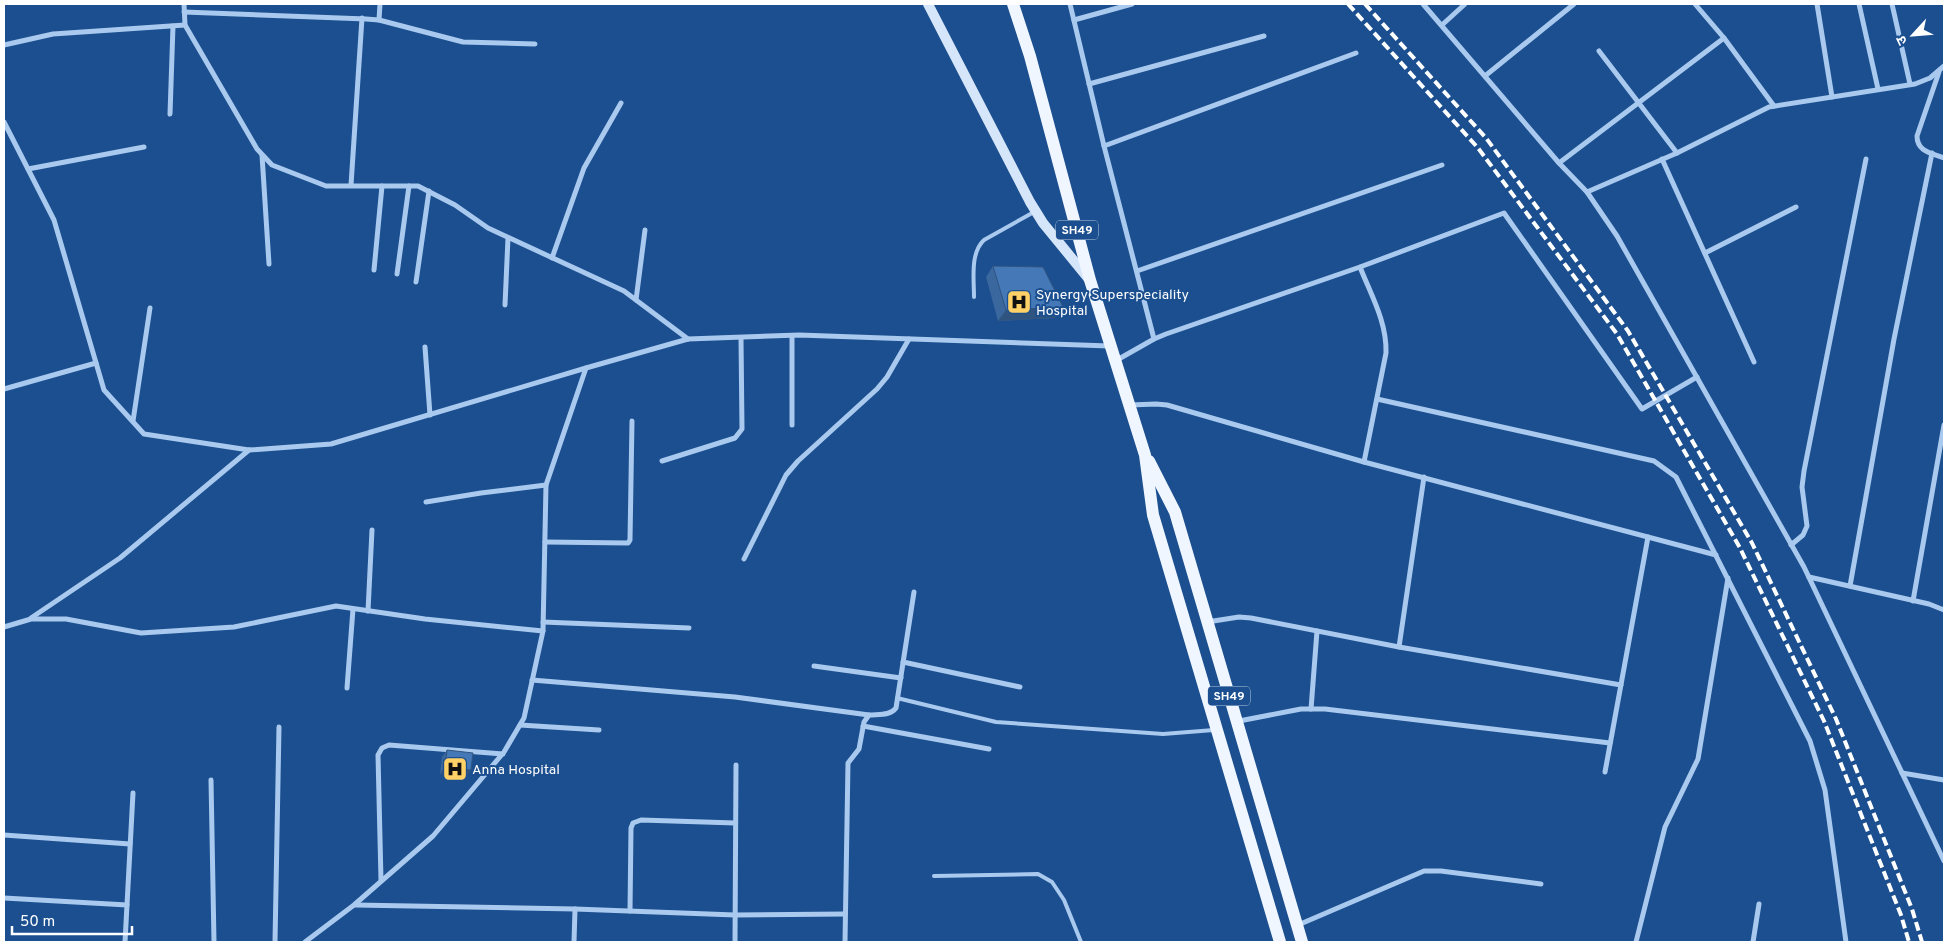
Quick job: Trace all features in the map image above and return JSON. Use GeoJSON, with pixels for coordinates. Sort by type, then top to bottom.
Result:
{"type":"FeatureCollection","features":[{"type":"Feature","properties":{"kind":"main road"},"geometry":{"type":"LineString","coordinates":[[928,4],[1043,223],[1090,280]]}},
{"type":"Feature","properties":{"kind":"main road","name":"SH49"},"geometry":{"type":"LineString","coordinates":[[1013,4],[1030,56],[1090,280],[1117,360],[1145,455],[1153,515],[1280,942]]}},
{"type":"Feature","properties":{"kind":"main road","name":"SH49"},"geometry":{"type":"LineString","coordinates":[[1145,455],[1175,512],[1302,942]]}},
{"type":"Feature","properties":{"kind":"street"},"geometry":{"type":"LineString","coordinates":[[184,4],[185,25],[257,149],[272,165],[326,186],[418,186],[455,205],[488,228],[624,292],[688,340]]}},
{"type":"Feature","properties":{"kind":"street"},"geometry":{"type":"LineString","coordinates":[[378,20],[380,4]]}},
{"type":"Feature","properties":{"kind":"street"},"geometry":{"type":"LineString","coordinates":[[1070,4],[1104,146],[1154,338]]}},
{"type":"Feature","properties":{"kind":"street"},"geometry":{"type":"LineString","coordinates":[[1074,20],[1132,4]]}},
{"type":"Feature","properties":{"kind":"street"},"geometry":{"type":"LineString","coordinates":[[1423,4],[1559,163],[1587,192],[1617,236],[1809,577],[1902,773],[1942,851],[1944,861]]}},
{"type":"Feature","properties":{"kind":"street"},"geometry":{"type":"LineString","coordinates":[[1442,25],[1465,4]]}},
{"type":"Feature","properties":{"kind":"street"},"geometry":{"type":"LineString","coordinates":[[1485,76],[1574,4]]}},
{"type":"Feature","properties":{"kind":"street"},"geometry":{"type":"LineString","coordinates":[[1696,4],[1724,38],[1774,106]]}},
{"type":"Feature","properties":{"kind":"street"},"geometry":{"type":"LineString","coordinates":[[1817,4],[1832,96]]}},
{"type":"Feature","properties":{"kind":"street"},"geometry":{"type":"LineString","coordinates":[[1859,4],[1878,89]]}},
{"type":"Feature","properties":{"kind":"street"},"geometry":{"type":"LineString","coordinates":[[1892,4],[1910,84]]}},
{"type":"Feature","properties":{"kind":"street"},"geometry":{"type":"LineString","coordinates":[[184,12],[362,18],[378,20],[463,42],[534,44]]}},
{"type":"Feature","properties":{"kind":"street"},"geometry":{"type":"LineString","coordinates":[[351,185],[362,18]]}},
{"type":"Feature","properties":{"kind":"street"},"geometry":{"type":"LineString","coordinates":[[4,45],[53,34],[185,25]]}},
{"type":"Feature","properties":{"kind":"street"},"geometry":{"type":"LineString","coordinates":[[170,114],[173,26]]}},
{"type":"Feature","properties":{"kind":"street"},"geometry":{"type":"LineString","coordinates":[[1089,84],[1264,36]]}},
{"type":"Feature","properties":{"kind":"street"},"geometry":{"type":"LineString","coordinates":[[1559,163],[1724,38]]}},
{"type":"Feature","properties":{"kind":"street"},"geometry":{"type":"LineString","coordinates":[[1599,51],[1677,153]]}},
{"type":"Feature","properties":{"kind":"street"},"geometry":{"type":"LineString","coordinates":[[1104,146],[1356,53]]}},
{"type":"Feature","properties":{"kind":"street"},"geometry":{"type":"LineString","coordinates":[[1587,192],[1677,153],[1774,106],[1910,84],[1930,78],[1944,66]]}},
{"type":"Feature","properties":{"kind":"street"},"geometry":{"type":"LineString","coordinates":[[1939,71],[1917,136],[1919,148],[1944,158]]}},
{"type":"Feature","properties":{"kind":"street"},"geometry":{"type":"LineString","coordinates":[[552,258],[584,168],[621,103]]}},
{"type":"Feature","properties":{"kind":"street"},"geometry":{"type":"LineString","coordinates":[[4,122],[54,220],[104,390],[144,434],[249,450],[331,444],[586,368],[688,340],[792,336],[1112,346]]}},
{"type":"Feature","properties":{"kind":"street"},"geometry":{"type":"LineString","coordinates":[[28,169],[144,147]]}},
{"type":"Feature","properties":{"kind":"street"},"geometry":{"type":"LineString","coordinates":[[1850,586],[1894,339],[1932,153]]}},
{"type":"Feature","properties":{"kind":"street"},"geometry":{"type":"LineString","coordinates":[[262,155],[269,264]]}},
{"type":"Feature","properties":{"kind":"street"},"geometry":{"type":"LineString","coordinates":[[1662,159],[1754,362]]}},
{"type":"Feature","properties":{"kind":"street"},"geometry":{"type":"LineString","coordinates":[[1791,545],[1803,535],[1807,526],[1802,487],[1804,471],[1866,159]]}},
{"type":"Feature","properties":{"kind":"street"},"geometry":{"type":"LineString","coordinates":[[1137,271],[1442,165]]}},
{"type":"Feature","properties":{"kind":"street"},"geometry":{"type":"LineString","coordinates":[[374,270],[382,186]]}},
{"type":"Feature","properties":{"kind":"street"},"geometry":{"type":"LineString","coordinates":[[397,274],[410,186]]}},
{"type":"Feature","properties":{"kind":"street"},"geometry":{"type":"LineString","coordinates":[[416,282],[429,191]]}},
{"type":"Feature","properties":{"kind":"street"},"geometry":{"type":"LineString","coordinates":[[1705,253],[1796,207]]}},
{"type":"Feature","properties":{"kind":"street"},"geometry":{"type":"LineString","coordinates":[[1117,360],[1154,338],[1360,268],[1504,213],[1642,409],[1697,377]]}},
{"type":"Feature","properties":{"kind":"street"},"geometry":{"type":"LineString","coordinates":[[636,300],[645,230]]}},
{"type":"Feature","properties":{"kind":"street"},"geometry":{"type":"LineString","coordinates":[[505,305],[508,238]]}},
{"type":"Feature","properties":{"kind":"street"},"geometry":{"type":"LineString","coordinates":[[1360,268],[1384,326],[1386,339],[1386,353],[1364,462]]}},
{"type":"Feature","properties":{"kind":"street"},"geometry":{"type":"LineString","coordinates":[[133,421],[150,308]]}},
{"type":"Feature","properties":{"kind":"street"},"geometry":{"type":"LineString","coordinates":[[792,336],[792,425]]}},
{"type":"Feature","properties":{"kind":"street"},"geometry":{"type":"LineString","coordinates":[[662,461],[735,438],[740,434],[742,429],[741,338]]}},
{"type":"Feature","properties":{"kind":"street"},"geometry":{"type":"LineString","coordinates":[[744,559],[786,475],[798,461],[877,389],[887,377],[909,339]]}},
{"type":"Feature","properties":{"kind":"street"},"geometry":{"type":"LineString","coordinates":[[425,347],[430,415]]}},
{"type":"Feature","properties":{"kind":"street"},"geometry":{"type":"LineString","coordinates":[[4,389],[96,363]]}},
{"type":"Feature","properties":{"kind":"street"},"geometry":{"type":"LineString","coordinates":[[305,942],[354,905],[433,836],[503,754],[524,718],[544,622],[546,485],[586,368]]}},
{"type":"Feature","properties":{"kind":"street"},"geometry":{"type":"LineString","coordinates":[[1377,399],[1654,461],[1676,477],[1810,741],[1825,790],[1846,942]]}},
{"type":"Feature","properties":{"kind":"street"},"geometry":{"type":"LineString","coordinates":[[1130,405],[1167,405],[1364,462],[1716,555]]}},
{"type":"Feature","properties":{"kind":"street"},"geometry":{"type":"LineString","coordinates":[[545,542],[628,543],[630,540],[632,421]]}},
{"type":"Feature","properties":{"kind":"street"},"geometry":{"type":"LineString","coordinates":[[1914,601],[1944,425]]}},
{"type":"Feature","properties":{"kind":"street"},"geometry":{"type":"LineString","coordinates":[[31,619],[120,558],[249,450]]}},
{"type":"Feature","properties":{"kind":"street"},"geometry":{"type":"LineString","coordinates":[[1399,647],[1424,477]]}},
{"type":"Feature","properties":{"kind":"street"},"geometry":{"type":"LineString","coordinates":[[426,502],[482,492],[546,485]]}},
{"type":"Feature","properties":{"kind":"street"},"geometry":{"type":"LineString","coordinates":[[368,611],[372,530]]}},
{"type":"Feature","properties":{"kind":"street"},"geometry":{"type":"LineString","coordinates":[[1604,772],[1648,537]]}},
{"type":"Feature","properties":{"kind":"street"},"geometry":{"type":"LineString","coordinates":[[1809,577],[1929,604],[1944,610]]}},
{"type":"Feature","properties":{"kind":"street"},"geometry":{"type":"LineString","coordinates":[[1636,942],[1666,828],[1698,759],[1728,578]]}},
{"type":"Feature","properties":{"kind":"street"},"geometry":{"type":"LineString","coordinates":[[532,680],[735,697],[869,715],[893,712],[896,708],[914,592]]}},
{"type":"Feature","properties":{"kind":"street"},"geometry":{"type":"LineString","coordinates":[[4,627],[31,619],[66,619],[141,633],[234,627],[336,606],[425,619],[543,631]]}},
{"type":"Feature","properties":{"kind":"street"},"geometry":{"type":"LineString","coordinates":[[347,688],[353,609]]}},
{"type":"Feature","properties":{"kind":"street"},"geometry":{"type":"LineString","coordinates":[[1207,622],[1239,617],[1251,618],[1399,647],[1620,685]]}},
{"type":"Feature","properties":{"kind":"street"},"geometry":{"type":"LineString","coordinates":[[544,622],[689,628]]}},
{"type":"Feature","properties":{"kind":"street"},"geometry":{"type":"LineString","coordinates":[[1311,709],[1317,631]]}},
{"type":"Feature","properties":{"kind":"street"},"geometry":{"type":"LineString","coordinates":[[903,662],[1020,687]]}},
{"type":"Feature","properties":{"kind":"street"},"geometry":{"type":"LineString","coordinates":[[814,666],[900,678]]}},
{"type":"Feature","properties":{"kind":"street"},"geometry":{"type":"LineString","coordinates":[[1237,722],[1301,709],[1325,709],[1610,743]]}},
{"type":"Feature","properties":{"kind":"street"},"geometry":{"type":"LineString","coordinates":[[845,942],[848,763],[859,749],[864,722],[869,715]]}},
{"type":"Feature","properties":{"kind":"street"},"geometry":{"type":"LineString","coordinates":[[520,725],[599,730]]}},
{"type":"Feature","properties":{"kind":"street"},"geometry":{"type":"LineString","coordinates":[[863,726],[989,749]]}},
{"type":"Feature","properties":{"kind":"street"},"geometry":{"type":"LineString","coordinates":[[276,942],[279,727]]}},
{"type":"Feature","properties":{"kind":"street"},"geometry":{"type":"LineString","coordinates":[[381,880],[378,755],[382,748],[389,745],[503,754]]}},
{"type":"Feature","properties":{"kind":"street"},"geometry":{"type":"LineString","coordinates":[[734,942],[736,765]]}},
{"type":"Feature","properties":{"kind":"street"},"geometry":{"type":"LineString","coordinates":[[1902,773],[1944,780]]}},
{"type":"Feature","properties":{"kind":"street"},"geometry":{"type":"LineString","coordinates":[[211,780],[214,942]]}},
{"type":"Feature","properties":{"kind":"street"},"geometry":{"type":"LineString","coordinates":[[125,942],[133,793]]}},
{"type":"Feature","properties":{"kind":"street"},"geometry":{"type":"LineString","coordinates":[[630,911],[631,828],[633,823],[641,820],[735,822]]}},
{"type":"Feature","properties":{"kind":"street"},"geometry":{"type":"LineString","coordinates":[[4,835],[130,844]]}},
{"type":"Feature","properties":{"kind":"street"},"geometry":{"type":"LineString","coordinates":[[1297,925],[1424,871],[1441,871],[1541,884]]}},
{"type":"Feature","properties":{"kind":"street"},"geometry":{"type":"LineString","coordinates":[[4,898],[127,906]]}},
{"type":"Feature","properties":{"kind":"street"},"geometry":{"type":"LineString","coordinates":[[1753,942],[1758,904]]}},
{"type":"Feature","properties":{"kind":"street"},"geometry":{"type":"LineString","coordinates":[[354,905],[575,909],[735,915],[845,914]]}},
{"type":"Feature","properties":{"kind":"street"},"geometry":{"type":"LineString","coordinates":[[574,942],[575,909]]}},
{"type":"Feature","properties":{"kind":"lane"},"geometry":{"type":"LineString","coordinates":[[974,297],[975,254],[978,246],[984,240],[1036,211]]}},
{"type":"Feature","properties":{"kind":"lane"},"geometry":{"type":"LineString","coordinates":[[897,698],[996,722],[1163,734],[1217,730]]}},
{"type":"Feature","properties":{"kind":"lane"},"geometry":{"type":"LineString","coordinates":[[934,876],[1038,874],[1052,882],[1060,894],[1081,942]]}},
{"type":"Feature","properties":{"kind":"building"},"geometry":{"type":"Polygon","coordinates":[[[993,266],[1043,267],[1063,307],[1006,310],[993,266]]]}},
{"type":"Feature","properties":{"kind":"building"},"geometry":{"type":"Polygon","coordinates":[[[447,750],[473,753],[471,770],[445,767],[447,750]]]}},
{"type":"Feature","properties":{"kind":"railway"},"geometry":{"type":"LineString","coordinates":[[1348,4],[1478,148],[1617,334],[1740,548],[1824,721],[1901,915],[1909,942]]}},
{"type":"Feature","properties":{"kind":"railway"},"geometry":{"type":"LineString","coordinates":[[1365,4],[1486,138],[1628,331],[1752,543],[1836,719],[1912,909],[1922,942]]}},
{"type":"Feature","properties":{"kind":"place","name":"Synergy Superspeciality Hospital"},"geometry":{"type":"Point","coordinates":[1019,302]}},
{"type":"Feature","properties":{"kind":"place","name":"Anna Hospital"},"geometry":{"type":"Point","coordinates":[455,769]}}]}
